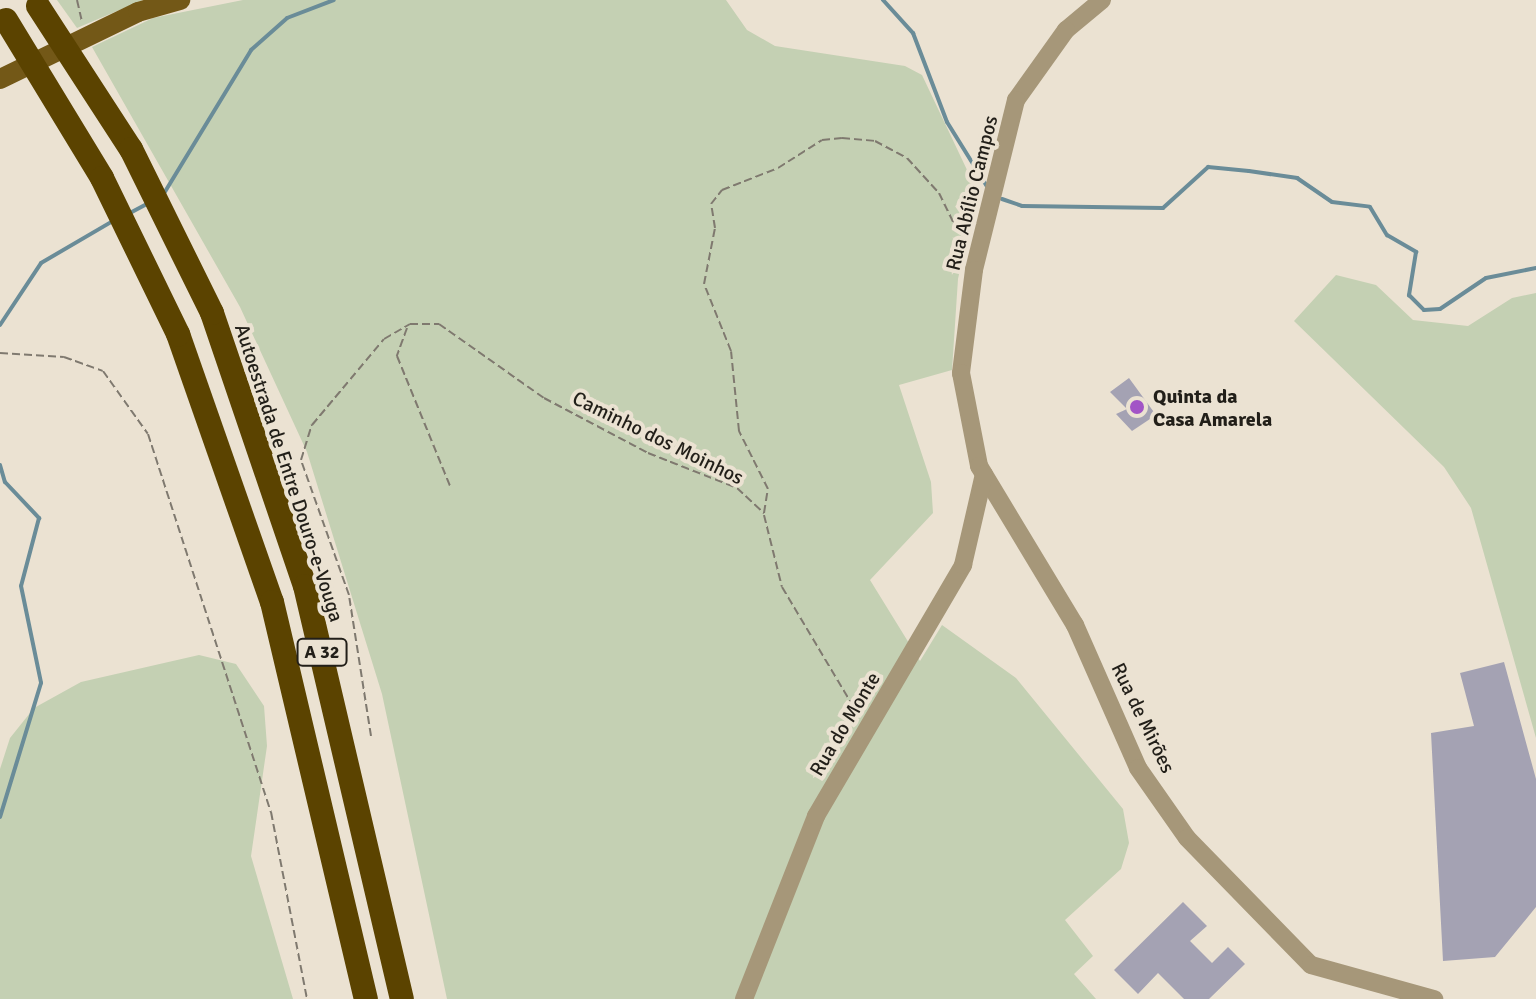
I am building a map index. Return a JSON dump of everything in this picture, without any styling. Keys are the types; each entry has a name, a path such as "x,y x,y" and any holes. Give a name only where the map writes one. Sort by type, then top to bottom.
{"highway":[{"name":"Autoestrada de Entre Douro-e-Vouga","path":"36,3 131,149 212,313 305,586 402,999"},
{"name":"A 32","path":"3,17 102,178 178,334 272,602 366,999"}],"main road":[{"path":"0,79 85,37 180,0"}],"street":[{"name":"Rua Abílio Campos","path":"984,474 964,417 961,373 982,243 1020,92 1066,30 1102,0"},
{"name":"Rua do Monte","path":"744,999 816,816 963,565 984,474"},
{"name":"Rua de Mirões","path":"984,474 1075,625 1138,768 1187,838 1311,965 1434,999"}],"path":[{"path":"77,0 85,37"},
{"name":"Caminho dos Moinhos","path":"764,513 768,489 739,431 731,351 704,284 715,228 711,204 722,190 778,168 822,140 875,141 907,158 939,193 953,222 974,230 982,243"},
{"path":"410,324 398,338 397,356 450,486"},
{"path":"371,736 349,595 301,460 312,425 336,395 384,339 410,324"},
{"name":"Caminho dos Moinhos","path":"410,324 439,324 544,398 648,453 737,488 764,513"},
{"path":"0,353 64,357 103,371 148,434 271,812 307,999"},
{"path":"764,513 782,587 868,728"}],"green space":[{"path":"57,0 143,0 77,28"},
{"path":"243,0 726,0 747,30 775,46 905,66 922,75 977,191 958,279 952,370 899,385 931,482 933,513 870,580 920,661 942,625 1016,678 1123,809 1129,843 1121,869 1065,920 1093,956 1074,974 1096,999 447,999 382,694 307,452 240,307 92,47 153,18"},
{"path":"1336,275 1376,285 1413,320 1468,326 1512,298 1536,293 1536,738 1471,508 1444,467 1294,321"},
{"path":"199,655 236,664 264,706 267,746 251,856 293,999 0,999 0,769 10,738 34,708 81,682"}],"building":[{"name":"Quinta da Casa Amarela","path":"1129,378 1156,415 1132,431 1116,414 1127,409 1110,392"},
{"path":"1504,662 1536,779 1536,907 1495,957 1443,961 1431,733 1474,726 1460,673"},
{"path":"1183,902 1207,926 1190,941 1212,963 1228,947 1245,964 1209,999 1184,999 1158,973 1138,994 1114,970"}],"waterway":[{"path":"163,195 251,50 287,18 334,0"},
{"path":"883,0 913,33 947,122 988,188"},
{"path":"1002,199 1022,206 1163,208 1208,167 1249,171 1297,178 1332,202 1370,207 1387,235 1416,252 1409,295 1424,310 1440,309 1486,278 1536,268"},
{"path":"128,214 149,203"},
{"path":"0,325 41,263 113,221"},
{"path":"0,465 5,482 39,518 21,586 41,683 0,817"}],"place":[{"name":"Quinta da Casa Amarela","path":"1137,407"}]}
